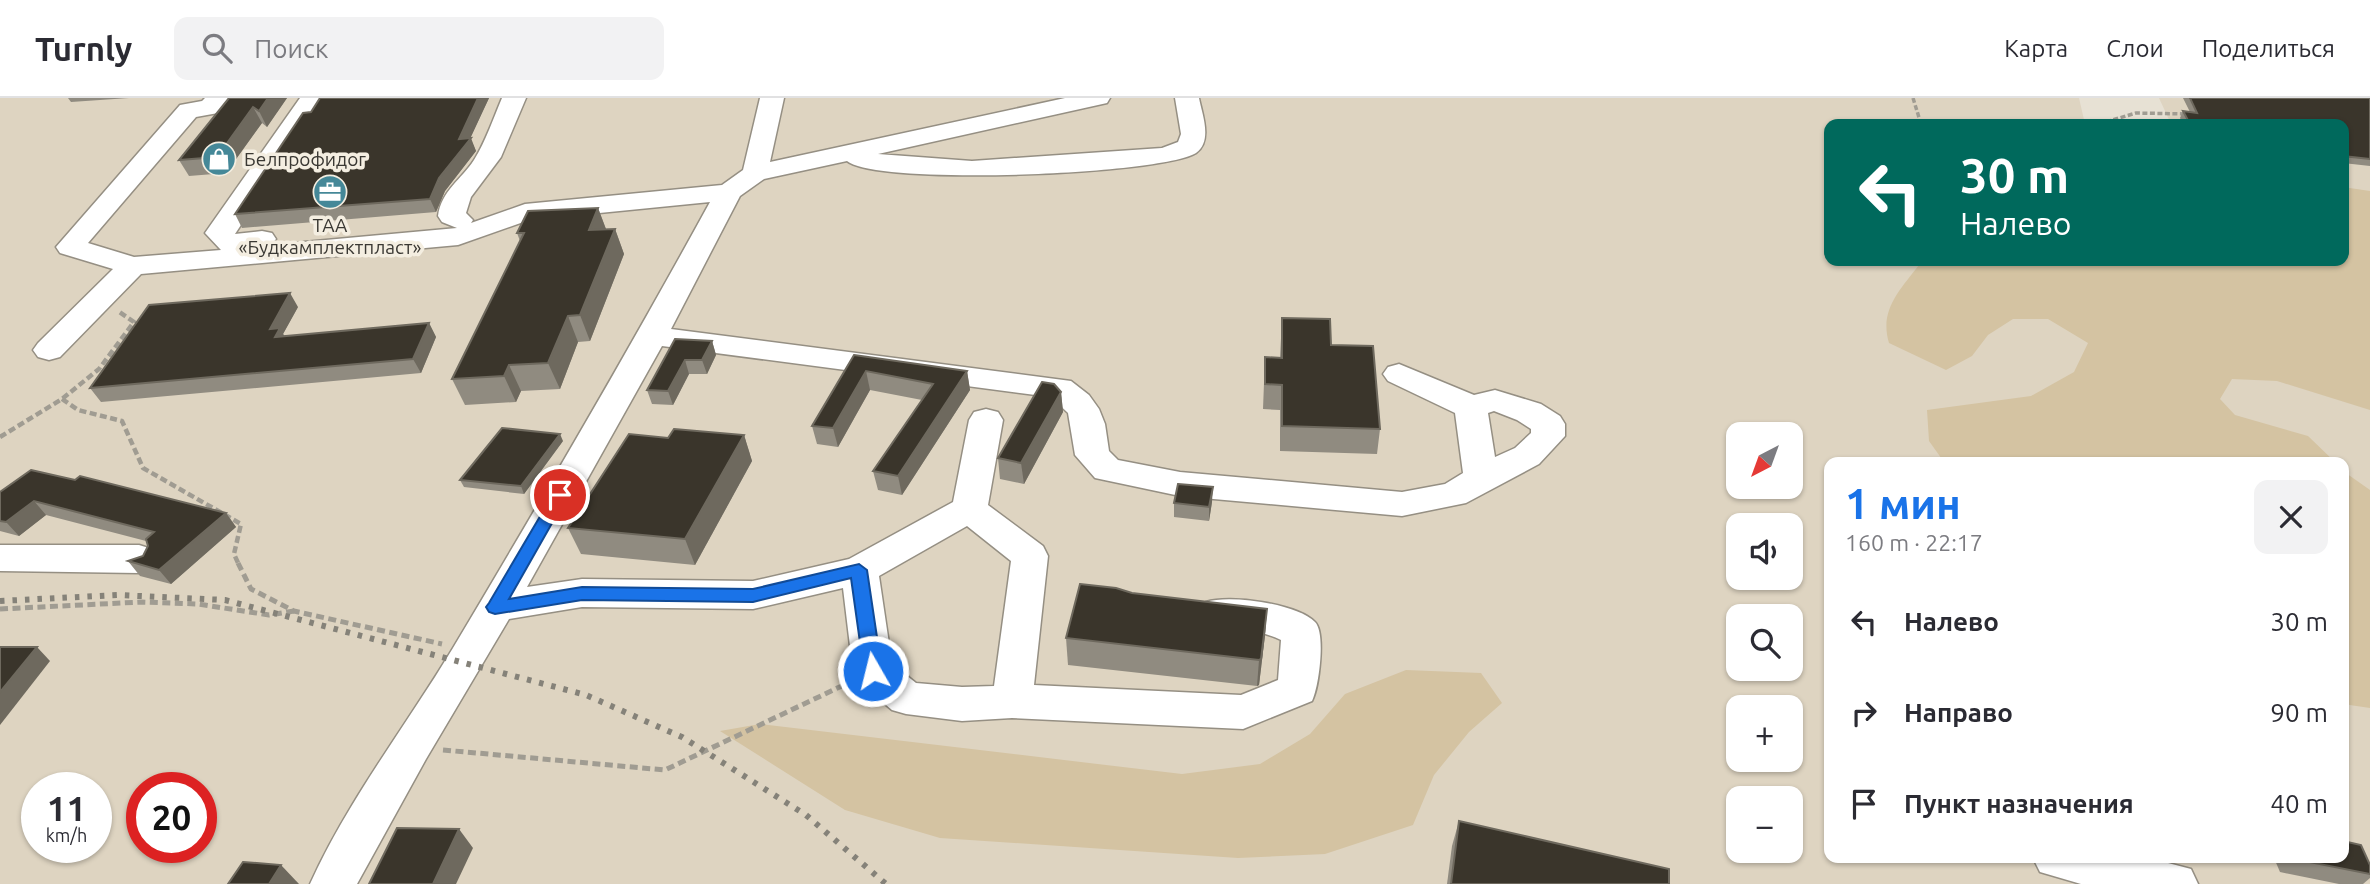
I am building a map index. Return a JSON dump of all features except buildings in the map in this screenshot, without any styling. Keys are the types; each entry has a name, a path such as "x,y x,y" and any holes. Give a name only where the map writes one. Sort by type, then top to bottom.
{"street":[{"path":"218,98 209,108 189,110 71,247 133,266 458,237 506,217 526,212 742,182 841,154 1098,98"},
{"path":"312,98 219,233 228,243 506,217"},
{"path":"459,220 452,216 452,208 472,176 483,167 514,98"},
{"path":"333,884 742,182 772,98"},
{"path":"841,154 891,165 981,169 1165,155 1188,147 1194,134 1187,98"},
{"path":"49,351 133,266"},
{"path":"652,337 735,345 1060,388 1081,402 1089,426 1092,455 1107,470 1180,484 1402,504 1454,494 1480,478 1527,456 1548,436 1548,424 1530,412 1495,400 1471,407 1399,374"},
{"path":"1471,407 1480,478"},
{"path":"970,509 986,420"},
{"path":"495,607 582,593 753,595 859,570 970,509"},
{"path":"970,509 1030,556 1012,701"},
{"path":"0,558 139,559"},
{"path":"859,570 873,671 906,698 962,704 1012,701 1243,712 1298,689 1301,632 1269,617 1187,608"},
{"path":"2079,863 2175,884"}],"path":[{"path":"1913,98 1919,119"},
{"path":"2115,119 2136,113 2198,115"},
{"path":"0,437 62,399 99,369 134,323 102,298"},
{"path":"62,399 78,410 122,421 143,468 241,524 234,554 251,589 294,611 470,650"},
{"path":"0,609 113,601 222,607 280,617 294,611"},
{"path":"411,747 666,770 873,671"}],"shaded area":[{"path":"0,98 2079,98 2084,119 1824,119 1824,266 2349,266 2349,119 2169,119 2159,98 2370,99 2370,884 0,884"},
{"path":"2349,188 2370,191 2370,410 2277,381 2232,379 2220,399 2235,415 2308,436 2330,457 1940,457 1929,441 1927,410 2031,396 2074,372 2088,343 2048,319 2013,319 1988,335 1972,356 1946,370 1889,343 1889,310 1918,266 2349,266"},
{"path":"2349,475 2370,490 2370,708 2349,705"},
{"path":"1406,670 1481,673 1502,703 1469,732 1434,775 1413,825 1325,854 1238,858 940,838 845,810 720,731 760,724 1182,774 1260,764 1310,734 1345,694"}],"railway":[{"path":"0,601 118,595 225,600 586,695 682,737 806,815 886,884"}],"place":[{"name":"Белпрофидог","path":"219,159"},
{"name":"ТАА «Будкамплектпласт»","path":"330,192"}],"route":[{"path":"560,495 495,607 582,593 753,595 823,581 859,570 873,671"}]}
